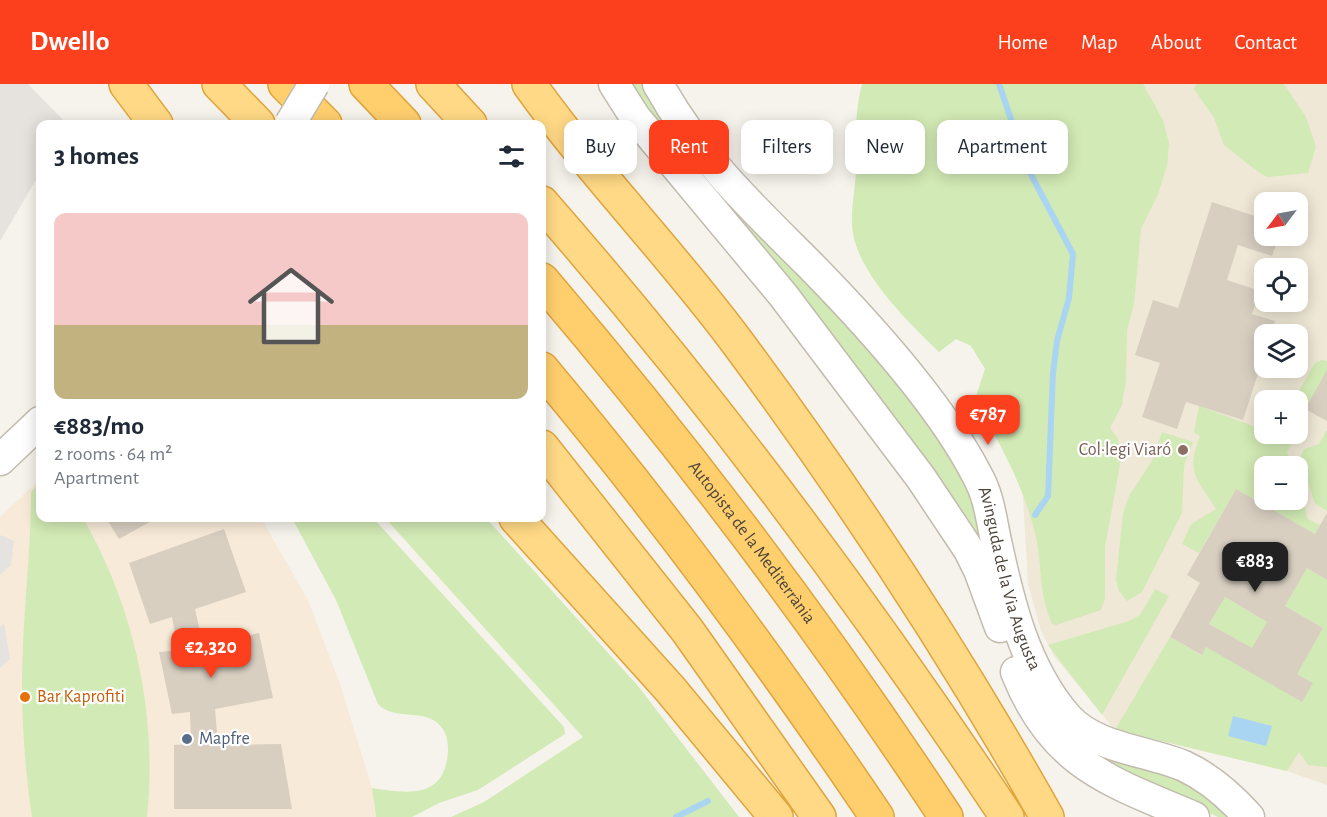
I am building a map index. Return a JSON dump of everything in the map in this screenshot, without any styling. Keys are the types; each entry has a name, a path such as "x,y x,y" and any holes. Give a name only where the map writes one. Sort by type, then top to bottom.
{"highway":[{"path":"126,84 153,120"},
{"path":"219,84 254,120"},
{"path":"285,84 321,120"},
{"path":"366,84 400,120"},
{"path":"433,84 466,120"},
{"path":"529,84 555,121 690,281 785,410 936,628 1047,817"},
{"path":"546,208 657,338 783,499 898,658 1007,817"},
{"name":"Autopista de la Mediterrània","path":"546,285 644,401 708,483 885,724 946,817"},
{"path":"546,374 742,626 795,697 877,817"},
{"path":"546,452 687,630 819,817"},
{"path":"520,522 662,680 776,817"}],"street":[{"path":"292,120 314,84"},
{"name":"Avinguda de la Via Augusta","path":"614,84 635,117 783,295 956,528 979,570 1016,674 1042,724 1073,755 1106,779 1141,797 1194,817"},
{"name":"Avinguda de la Via Augusta","path":"658,84 669,104 718,171 873,334 957,441 985,491 1012,606 1037,674 1049,695 1081,729 1099,738 1182,766 1201,775 1221,789 1249,817"},
{"path":"0,460 36,426"}],"shaded area":[{"path":"0,84 28,84 63,120 36,120 36,180 0,241"},
{"name":"Col·legi Viaró","path":"1077,84 1327,84 1327,785 1287,771 1115,730 1054,656 1041,631 1028,584 1023,498 1075,349"},
{"path":"36,483 36,522 263,522 308,600 340,684 372,788 376,817 0,817 0,517"},
{"path":"0,535 14,541 11,565 0,575"},
{"path":"4,623 10,659 0,668 0,627"}],"green space":[{"path":"629,84 647,84 677,120 653,120"},
{"path":"862,84 1143,84 1163,120 1169,143 1167,166 1158,194 1141,229 1134,304 1127,330 1126,380 1122,405 1110,428 1117,437 1122,453 1105,547 1105,598 1101,610 1056,625 1052,624 1044,599 1037,541 1029,512 1009,462 975,399 985,369 971,346 956,339 939,352 885,295 862,260 855,243 852,226 856,174 925,174 925,120 857,120"},
{"path":"1196,84 1284,84 1306,117 1316,147 1308,173 1267,177 1224,145 1214,118 1194,89"},
{"path":"693,174 723,174 835,306 962,466 995,579"},
{"path":"1322,360 1327,361 1327,373 1308,404 1308,390 1299,390 1315,363"},
{"path":"1199,406 1254,426 1254,444 1291,444 1287,452 1288,456 1254,456 1254,499 1236,489 1199,553 1182,544 1191,524 1216,509 1195,475 1194,459 1200,436 1194,432"},
{"path":"1327,431 1327,511 1315,504 1308,483 1308,456 1301,456 1304,449 1319,444"},
{"path":"1162,432 1193,442 1184,466 1182,513 1142,592 1127,601 1119,591 1116,580 1123,513 1129,496 1152,461"},
{"path":"36,487 36,522 85,522 116,588 129,625 145,701 150,778 147,817 32,817 23,732 22,690 31,492"},
{"path":"1273,510 1305,510 1308,519 1320,525 1315,534"},
{"path":"294,522 377,522 564,727 565,734 478,790 439,803 412,817 376,817 372,788 406,792 435,784 442,776 446,764 447,739 438,723 430,718 394,713 378,704 336,600"},
{"path":"389,522 490,522 638,686 739,817 451,817 484,802 583,737"},
{"path":"1307,568 1327,580 1327,767 1308,765 1299,752 1287,771 1115,730 1170,637 1201,655 1206,647 1312,683 1209,624 1215,614 1206,586 1267,622 1264,629 1308,654 1323,628 1285,606"},
{"path":"1155,589 1169,596 1102,715 1048,645 1129,621 1140,615"},
{"path":"1093,747 1185,778 1235,817 1218,817 1086,753"}],"water":[{"path":"1233,716 1272,726 1266,746 1228,736"}],"building":[{"path":"1212,202 1254,216 1254,246 1276,246 1272,256 1238,245 1227,280 1254,289 1252,314 1275,321 1274,324 1254,324 1254,378 1257,378 1243,420 1186,402 1177,429 1142,417 1160,363 1135,355 1153,300 1178,308"},
{"path":"1327,370 1327,421 1308,411 1308,404"},
{"path":"1236,489 1254,499 1254,510 1273,510 1315,534 1327,513 1327,580 1307,568 1285,606 1323,628 1297,674 1313,683 1302,702 1206,647 1202,655 1170,637 1200,583 1187,575","holes":["1225,597 1267,622 1252,648 1209,624"]},
{"path":"108,522 150,522 119,539"},
{"path":"224,529 246,592 195,609 203,645 259,633 273,698 215,709 218,745 281,744 292,809 174,809 174,745 191,744 190,712 172,714 159,652 178,650 172,617 150,624 129,563"}],"waterway":[{"path":"999,84 1028,169 1073,254 1069,298 1057,341 1053,373 1048,496 1035,515"},
{"path":"676,817 708,801"}],"place":[{"name":"Col·legi Viaró","path":"1183,450"},
{"name":"Bar Kaprofiti","path":"25,697"},
{"name":"Mapfre","path":"187,739"}]}
